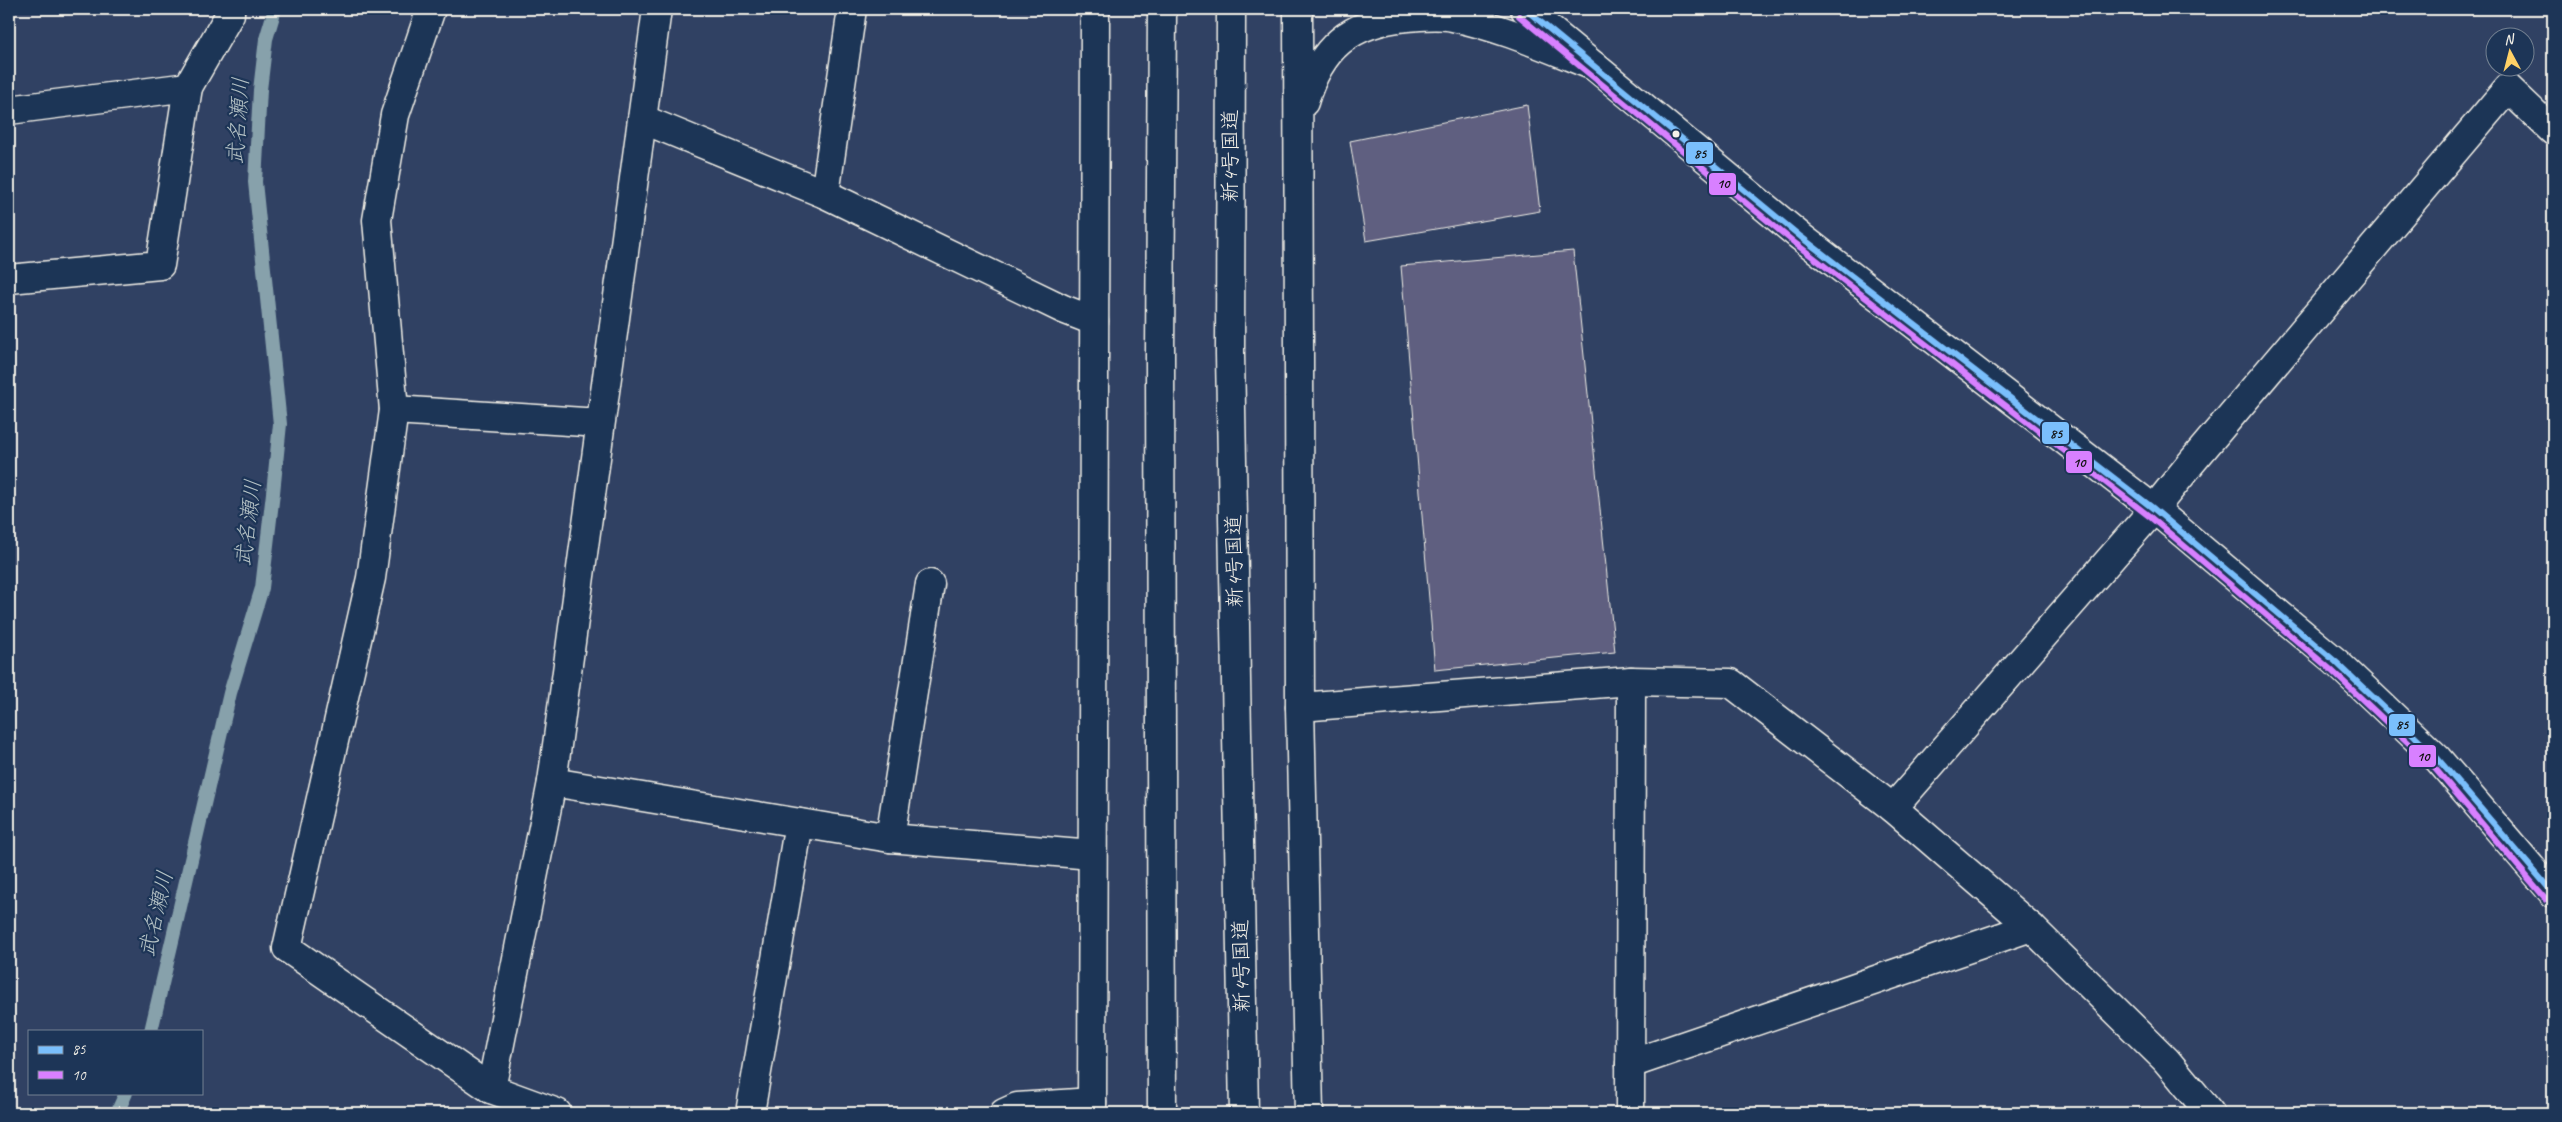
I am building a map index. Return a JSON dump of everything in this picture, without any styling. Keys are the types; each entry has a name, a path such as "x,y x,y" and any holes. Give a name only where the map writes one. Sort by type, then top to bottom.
{"main road":[{"path":"9,279 160,265 188,87 230,14 230,9"},
{"path":"431,9 395,115 377,220 394,410 371,578 287,948 491,1089 558,1113"},
{"path":"491,1089 552,782 657,9"},
{"path":"824,194 852,9"},
{"path":"1004,1113 1017,1107 1092,1108 1095,9"},
{"path":"1162,9 1160,357 1162,1113"},
{"name":"新4号国道","path":"1231,9 1230,354 1244,1113"},
{"path":"1298,9 1300,707 1309,1113"},
{"path":"1525,9 1801,237 2154,509 2336,662 2438,759 2553,892"},
{"path":"1299,119 1311,78 1329,50 1356,29 1388,19 1452,17 1517,36 1594,66"},
{"path":"9,110 188,87"},
{"path":"1893,808 2154,509 2197,455 2508,88 2553,131"},
{"path":"642,119 824,194 1063,309 1094,321"},
{"path":"394,410 600,423"},
{"path":"890,838 930,584"},
{"path":"1300,707 1631,681 1731,683 1893,808 2032,927 2166,1060 2210,1113"},
{"path":"1630,1113 1631,681"},
{"path":"552,782 890,838 1092,855"},
{"path":"750,1113 799,824"},
{"path":"1630,1064 2032,927"}],"building":[{"path":"1527,105 1540,211 1366,241 1350,141"},
{"path":"1573,251 1615,652 1435,670 1401,266"}],"waterway":[{"name":"武名瀬川","path":"151,1030 230,693 262,588 280,424 255,182 260,90 266,39 275,9"},
{"name":"武名瀬川","path":"117,1113 126,1094"}],"transit line":[{"name":"85","path":"1525,9 1801,237 2154,509 2336,662 2438,759 2553,893"},
{"name":"10","path":"1519,16 1796,244 2149,516 2330,669 2432,765 2546,899"}]}
